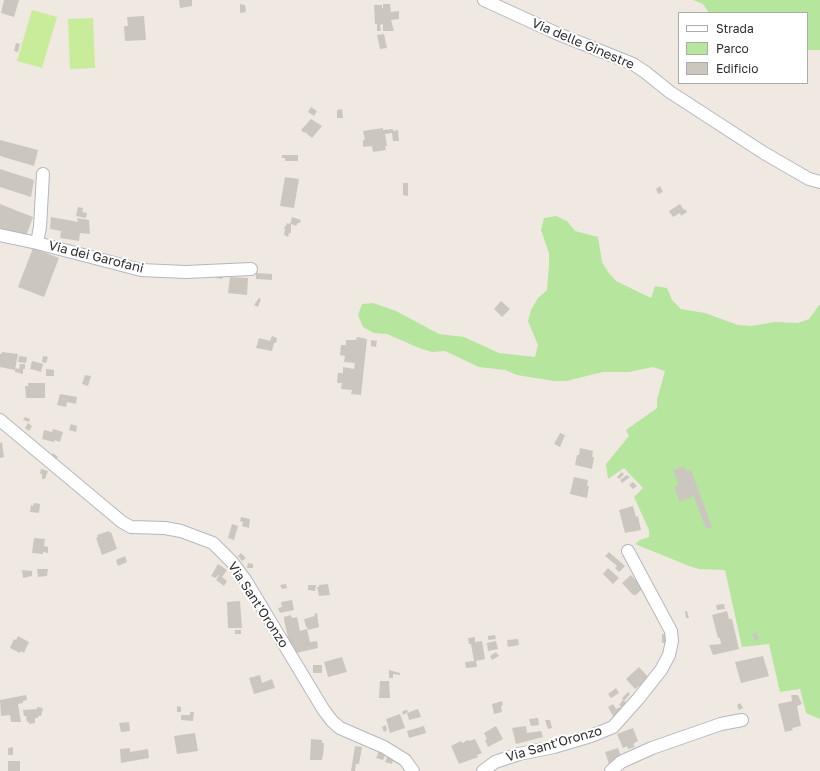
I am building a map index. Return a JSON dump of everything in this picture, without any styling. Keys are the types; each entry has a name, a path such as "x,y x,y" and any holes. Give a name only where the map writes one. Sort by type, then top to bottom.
{"street":[{"name":"Via delle Ginestre","path":"484,0 556,33 632,64 645,72 670,92 764,153 809,180 820,182"},
{"name":"Via dei Garofani","path":"37,243 40,227 43,174"},
{"name":"Via dei Garofani","path":"0,235 141,270 186,272 251,269"},
{"name":"Via Sant'Oronzo","path":"0,420 122,522 131,527 165,528 181,531 212,544 232,562 246,581 323,709 332,721 340,728 384,747 405,760 413,771"},
{"name":"Via Sant'Oronzo","path":"483,771 495,762 519,754 554,747 591,736 613,726 638,700 661,670 669,655 672,631 628,551"},
{"path":"611,771 622,762 652,748 721,724 742,720"}],"green space":[{"path":"693,0 820,0 820,50 808,50 808,12 708,12 703,4"},
{"path":"32,10 57,17 42,68 17,61"},
{"path":"93,18 95,68 70,69 68,19"},
{"path":"556,216 567,221 575,231 598,237 602,262 616,281 651,298 655,286 667,288 672,300 681,309 705,313 738,325 751,326 775,322 798,323 809,319 820,304 820,719 806,713 800,689 780,692 769,644 742,647 725,570 699,569 635,544 640,540 649,537 649,530 634,497 643,488 624,468 608,479 606,464 629,436 626,430 657,408 657,400 665,371 653,367 629,372 603,372 566,381 554,381 517,375 505,370 479,367 445,351 432,352 387,334 374,333 363,327 358,315 362,304 373,303 396,311 439,334 464,337 499,353 535,357 538,345 528,321 531,310 538,298 547,290 549,265 549,253 541,230 544,218"}],"building":[{"path":"4,0 19,0 14,17 1,13"},
{"path":"179,0 192,0 192,6 180,8"},
{"path":"240,4 245,5 246,12 240,13"},
{"path":"383,4 390,4 391,12 399,11 399,19 391,20 394,31 383,31 383,24 380,25 381,31 377,31 374,5 382,5 383,8"},
{"path":"144,16 146,40 125,41 124,26 128,26 127,17"},
{"path":"384,34 387,48 380,49 377,35"},
{"path":"16,43 20,44 18,52 14,51"},
{"path":"311,107 317,111 314,116 308,112"},
{"path":"342,109 343,118 337,118 337,110"},
{"path":"311,119 322,126 312,138 301,130"},
{"path":"383,128 383,130 398,130 399,141 393,141 392,133 385,134 387,146 385,146 386,150 373,152 372,146 363,147 363,140 365,140 363,131"},
{"path":"0,140 38,150 34,166 0,156"},
{"path":"282,155 298,155 298,161 285,161 285,158 282,158"},
{"path":"0,169 34,180 31,197 0,187"},
{"path":"285,177 299,179 294,208 280,206"},
{"path":"403,183 408,183 408,196 403,195"},
{"path":"660,186 663,192 658,194 656,189"},
{"path":"0,204 33,217 26,236 19,233 18,236 0,229"},
{"path":"680,204 687,212 681,216 680,213 673,217 669,211"},
{"path":"78,207 83,208 82,212 87,213 86,218 76,216"},
{"path":"51,217 78,222 77,218 89,220 90,234 80,233 79,241 60,238 61,231 50,229"},
{"path":"292,217 301,220 296,226 291,224 291,233 289,233 288,237 284,235 284,228 287,223 290,224"},
{"path":"33,248 59,258 44,297 18,287"},
{"path":"256,273 272,274 272,280 256,279"},
{"path":"216,276 223,277 222,279 216,278"},
{"path":"230,277 248,278 247,295 228,293"},
{"path":"259,298 261,299 258,307 254,305"},
{"path":"501,301 510,309 502,317 494,309"},
{"path":"272,336 277,338 272,351 256,348 259,338 270,341"},
{"path":"357,337 367,339 361,395 351,394 352,390 341,389 342,383 337,383 338,373 343,373 343,367 354,369 355,363 344,362 345,356 340,355 341,345 346,345 346,340 356,340"},
{"path":"371,340 377,341 376,347 371,346"},
{"path":"2,352 18,354 15,370 0,367 0,354"},
{"path":"19,356 27,357 26,363 18,362"},
{"path":"43,356 48,357 46,363 42,362"},
{"path":"32,361 43,364 41,372 30,369"},
{"path":"20,364 25,364 23,374 15,372 15,368 19,369"},
{"path":"46,369 54,370 54,376 46,376"},
{"path":"85,375 91,376 88,386 82,384"},
{"path":"28,383 45,383 45,398 26,398 25,386 28,386"},
{"path":"60,394 77,397 76,404 67,402 66,407 57,405"},
{"path":"25,417 30,419 29,422 23,420"},
{"path":"28,423 32,426 29,431 25,428"},
{"path":"71,424 77,426 76,432 69,430"},
{"path":"53,429 63,432 60,442 42,439 44,430 52,432"},
{"path":"560,433 565,435 560,447 554,444"},
{"path":"2,442 4,457 0,458 0,443"},
{"path":"580,448 593,451 592,457 594,457 592,469 575,465"},
{"path":"53,453 58,457 56,459 51,456"},
{"path":"684,466 686,471 691,470 712,527 706,529 694,496 680,502 674,487 679,485 673,470"},
{"path":"41,469 48,471 45,479 42,479 42,474 40,474"},
{"path":"622,472 624,474 619,479 617,477"},
{"path":"627,475 630,477 622,483 620,480"},
{"path":"574,477 588,480 587,486 589,486 587,498 570,494"},
{"path":"633,482 637,486 633,489 629,485"},
{"path":"34,503 40,504 39,513 30,512 31,505 33,506"},
{"path":"633,506 636,517 638,516 641,530 625,533 619,510"},
{"path":"241,517 250,519 249,528 242,526 243,522 240,521"},
{"path":"232,524 238,526 234,540 228,538"},
{"path":"109,531 109,533 111,532 117,549 102,555 96,538 98,537 97,535"},
{"path":"34,538 45,539 44,546 48,547 48,553 32,553"},
{"path":"609,552 625,566 619,572 615,568 617,566 605,556"},
{"path":"241,553 246,558 242,561 238,556"},
{"path":"125,556 127,562 118,566 116,560"},
{"path":"248,563 253,564 253,568 247,568"},
{"path":"218,564 227,570 222,577 227,581 224,586 216,580 219,575 216,578 211,576"},
{"path":"608,568 619,578 613,584 603,574"},
{"path":"37,569 48,569 47,576 38,577"},
{"path":"22,570 32,571 32,576 23,578"},
{"path":"631,575 643,588 635,596 622,583"},
{"path":"286,584 287,588 282,589 280,585"},
{"path":"328,584 330,595 319,596 317,587 319,587 319,585"},
{"path":"308,585 316,585 315,591 308,590"},
{"path":"292,600 294,610 280,613 278,608 282,607 281,602"},
{"path":"240,601 242,628 228,628 227,602"},
{"path":"724,604 725,609 717,610 716,605"},
{"path":"685,611 687,611 689,618 686,618"},
{"path":"727,611 729,619 732,619 739,649 713,655 709,645 721,644 712,615"},
{"path":"317,613 319,627 308,630 304,619 315,616 314,614"},
{"path":"291,615 292,618 297,617 300,631 307,629 310,642 317,641 318,648 296,653 289,642 284,620 284,617"},
{"path":"235,630 241,630 241,634 235,634"},
{"path":"756,632 759,639 755,641 752,634"},
{"path":"662,634 668,634 668,643 662,643"},
{"path":"495,635 496,639 488,640 488,636"},
{"path":"18,636 29,642 24,653 21,651 20,653 10,648 14,639 16,640"},
{"path":"475,637 475,642 482,641 485,659 476,661 477,667 466,668 465,662 474,661 471,644 469,644 468,638"},
{"path":"518,639 519,645 508,647 507,640"},
{"path":"496,641 498,649 488,651 487,643"},
{"path":"496,652 499,656 492,660 490,656"},
{"path":"763,656 769,676 741,683 735,662"},
{"path":"342,657 347,672 328,677 324,662"},
{"path":"313,665 322,665 322,673 313,673"},
{"path":"639,667 650,679 635,689 626,679"},
{"path":"389,670 400,673 400,675 393,674 393,678 389,678"},
{"path":"260,675 262,683 272,679 275,688 254,694 249,678"},
{"path":"380,681 389,681 390,698 379,698"},
{"path":"616,688 619,693 611,698 608,694"},
{"path":"628,692 630,694 624,701 622,698"},
{"path":"26,695 27,700 18,704 21,722 11,722 10,715 1,716 0,700"},
{"path":"791,695 798,695 802,704 797,706 801,726 792,728 793,730 785,732 778,704 792,701"},
{"path":"623,700 630,706 626,710 619,705"},
{"path":"502,701 502,712 494,714 492,704"},
{"path":"740,703 743,708 739,710 737,705"},
{"path":"613,704 616,709 620,707 625,711 616,721 608,707"},
{"path":"177,706 181,707 181,712 177,712"},
{"path":"37,707 43,708 41,716 35,718 35,723 29,724 26,716 24,716 23,710 37,709"},
{"path":"418,709 421,717 409,720 407,713"},
{"path":"405,710 408,712 403,715 402,712"},
{"path":"190,712 194,712 193,721 181,720 181,715 190,715"},
{"path":"400,714 405,728 390,733 386,719"},
{"path":"538,718 539,725 531,726 529,719"},
{"path":"545,720 550,720 552,728 548,729"},
{"path":"129,722 130,731 121,732 119,723"},
{"path":"386,725 387,730 384,732 382,727"},
{"path":"424,726 426,733 409,738 407,731"},
{"path":"496,726 503,739 488,747 485,740 487,739 484,733"},
{"path":"526,726 527,733 541,731 543,737 516,744 512,728"},
{"path":"633,728 638,741 633,744 635,747 628,749 627,746 623,748 617,734"},
{"path":"195,733 198,751 177,754 174,736"},
{"path":"311,739 322,740 322,743 324,743 322,760 310,760"},
{"path":"475,739 482,753 477,755 478,757 459,764 451,746 461,741 462,743"},
{"path":"355,746 362,747 359,764 356,764 355,771 351,771"},
{"path":"13,747 13,755 8,755 8,748"},
{"path":"130,748 130,752 148,749 149,758 121,763 120,749"},
{"path":"618,748 622,759 609,764 605,752"},
{"path":"379,751 386,753 383,760 376,758"},
{"path":"388,755 394,757 392,764 385,762"},
{"path":"8,761 20,761 20,771 8,771"}]}
